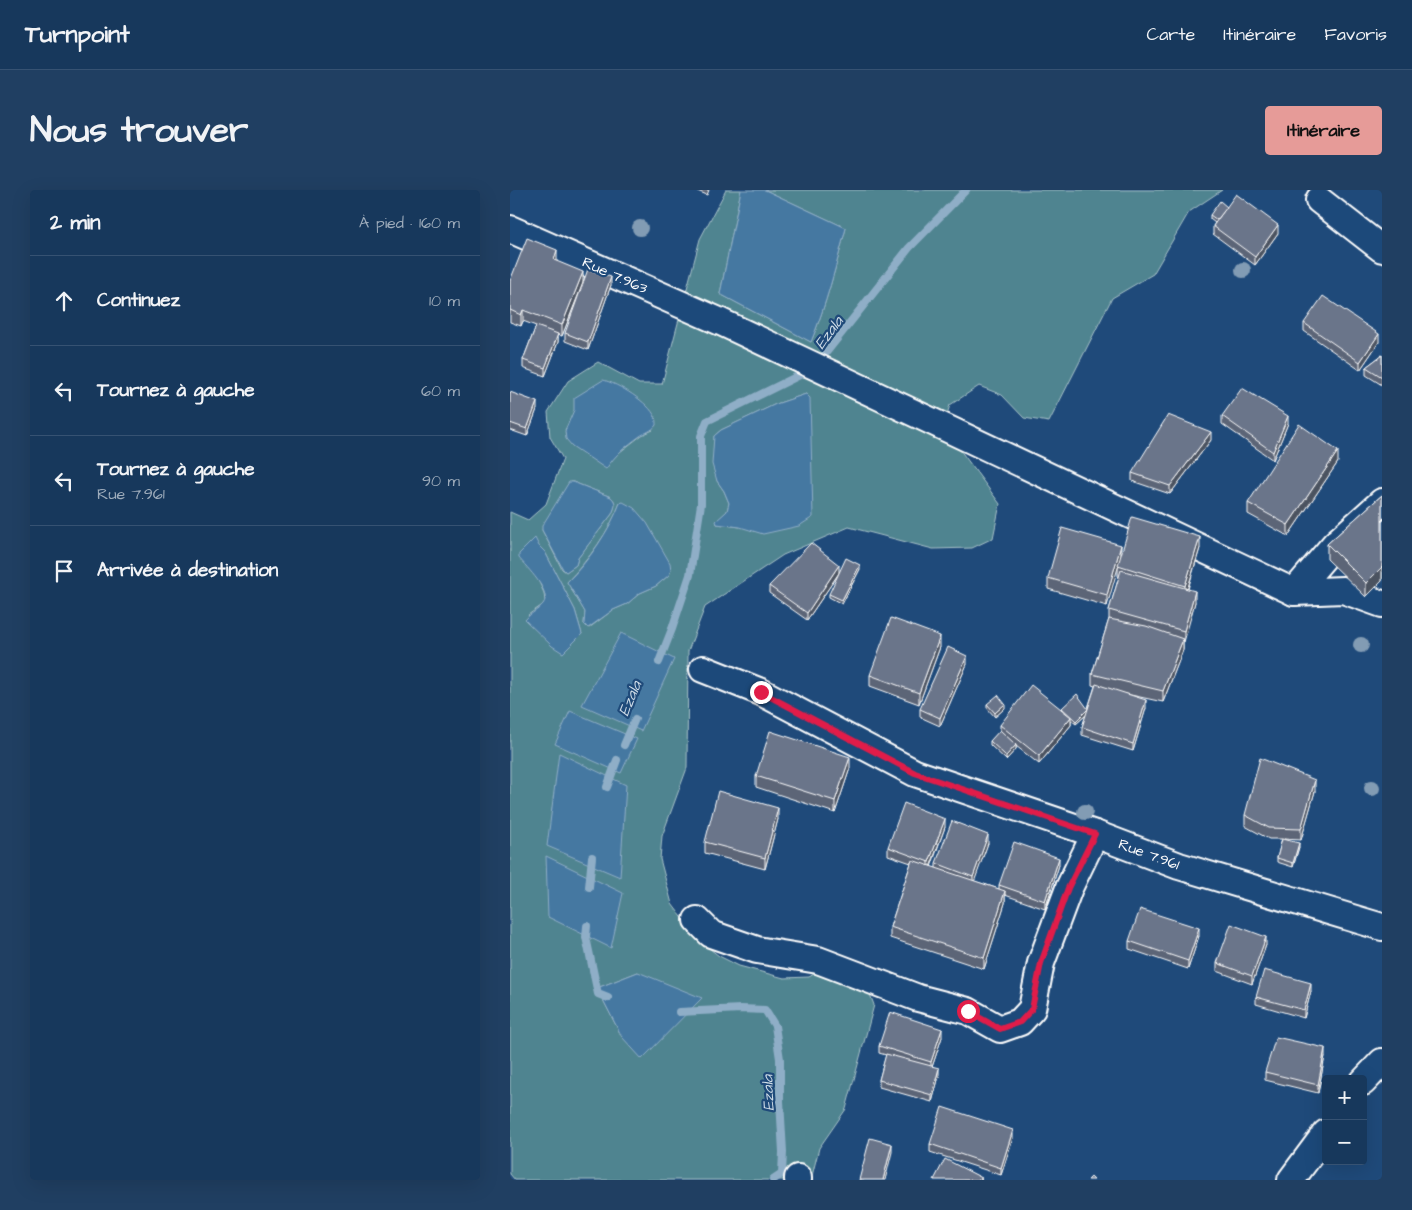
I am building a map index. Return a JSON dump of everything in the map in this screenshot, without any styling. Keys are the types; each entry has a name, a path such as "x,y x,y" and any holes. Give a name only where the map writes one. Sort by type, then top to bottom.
{"street":[{"path":"1319,200 1382,249"},
{"name":"Rue 7.963","path":"510,228 720,322 1294,592"},
{"path":"1294,592 1335,544 1382,502"},
{"path":"1294,592 1343,590 1382,604"},
{"name":"Rue 7.961","path":"703,669 761,692 915,773 1095,834 1180,866 1382,927"},
{"path":"697,920 711,934 757,950 818,960 918,998 968,1011 1000,1029 1020,1022 1032,1009 1041,963 1068,888 1095,834"},
{"path":"1367,1078 1382,1062"},
{"path":"1292,1180 1322,1139"}],"green space":[{"path":"726,190 741,190 720,294 811,342 826,300 846,228 765,190 1222,190 1189,212 1153,274 1112,298 1049,422 1024,418 1002,395 979,386 950,405 943,427 1000,504 993,538 972,548 933,549 849,527 783,555 705,607 688,651 687,768 662,836 660,859 672,904 701,942 719,956 739,966 784,978 809,977 844,956 861,971 874,1005 846,1109 819,1148 811,1180 515,1180 510,1174 510,512 528,520 546,504 563,459 550,437 548,412 568,381 598,362 639,384 662,384 700,239","holes":["806,394 740,527 717,524 717,521 727,511 729,503 717,481 714,436 721,430 776,404","575,410 653,430 642,435 616,455 606,468 565,430","570,482 573,482 611,497 615,505 612,514 578,558 576,565 566,572 562,569 542,530","620,503 671,570 669,575 656,586 640,593 627,604 613,610 589,628 584,624 585,612 567,582 598,545 616,514","539,546 545,552 575,610 582,634 563,653 528,615 545,602 544,593 539,582","638,972 622,1037 597,988"]}],"water":[{"path":"741,190 765,190 846,228 826,300 811,342 720,294"},
{"path":"603,380 624,389 640,400 652,412 656,423 653,429 640,436 621,451 606,469 572,446 566,439 565,431 574,410 574,398"},
{"path":"806,394 810,398 813,517 799,526 763,534 740,527 717,524 716,521 727,511 729,503 717,481 712,464 714,436 721,430 776,404"},
{"path":"569,482 611,497 615,505 612,514 578,558 576,565 566,572 542,530 542,526"},
{"path":"623,502 634,508 647,523 670,563 671,570 669,575 656,586 640,593 627,604 613,610 588,628 584,624 585,612 567,582 598,545 620,503"},
{"path":"535,538 545,552 575,610 582,634 563,653 552,646 525,620 543,604 545,599 542,587 519,558 519,554"},
{"path":"621,633 674,659 641,731 582,705"},
{"path":"570,711 637,739 621,773 555,744"},
{"path":"559,753 626,785 620,877 547,846"},
{"path":"546,856 623,893 611,948 548,917"},
{"path":"638,972 702,998 642,1059 622,1037 597,988"}],"building":[{"path":"1236,194 1278,225 1255,257 1213,226"},
{"path":"1220,201 1227,207 1217,220 1210,215"},
{"path":"527,238 557,250 554,260 583,272 562,325 523,310 521,315 510,310 510,281"},
{"path":"588,269 611,277 588,342 565,333"},
{"path":"1323,296 1379,334 1360,362 1304,323"},
{"path":"536,326 558,334 545,368 523,360"},
{"path":"1382,355 1382,377 1366,367"},
{"path":"1242,388 1288,416 1273,452 1222,416"},
{"path":"510,392 537,402 527,429 510,423"},
{"path":"1168,415 1211,432 1170,486 1132,473"},
{"path":"1299,424 1338,451 1288,525 1248,503"},
{"path":"1382,495 1382,567 1366,583 1327,544"},
{"path":"1132,517 1200,537 1185,586 1118,565"},
{"path":"1062,528 1121,545 1107,595 1048,578"},
{"path":"811,543 839,565 807,613 769,586"},
{"path":"846,558 860,565 842,600 829,594"},
{"path":"1121,570 1195,591 1184,631 1109,610"},
{"path":"891,618 940,636 919,693 870,675"},
{"path":"1109,619 1146,626 1183,639 1163,691 1092,674"},
{"path":"948,647 967,656 940,718 920,709"},
{"path":"1096,684 1146,700 1133,744 1082,727"},
{"path":"1031,685 1071,717 1039,756 1000,725"},
{"path":"1077,694 1088,709 1076,721 1062,708"},
{"path":"998,695 1005,704 995,713 987,704"},
{"path":"1000,730 1016,745 1006,756 990,741"},
{"path":"770,731 850,757 835,801 756,776"},
{"path":"1260,758 1315,780 1301,829 1269,828 1245,815"},
{"path":"718,791 778,808 765,858 705,842"},
{"path":"904,803 945,819 929,862 888,847"},
{"path":"952,821 988,835 973,877 936,863"},
{"path":"1282,839 1299,843 1293,863 1277,858"},
{"path":"1014,842 1059,858 1045,901 999,885"},
{"path":"912,860 1005,891 984,958 890,927"},
{"path":"1140,909 1199,928 1188,961 1129,941"},
{"path":"1231,924 1266,937 1252,976 1217,963"},
{"path":"1264,970 1311,983 1304,1010 1256,997"},
{"path":"890,1012 942,1029 931,1062 879,1046"},
{"path":"1276,1037 1325,1048 1318,1085 1265,1072"},
{"path":"886,1054 939,1068 932,1095 879,1080"},
{"path":"942,1107 1013,1130 1001,1168 930,1144"},
{"path":"870,1138 892,1144 883,1180 859,1180"},
{"path":"945,1159 982,1178 981,1180 934,1180"}],"waterway":[{"name":"Ezala","path":"820,365 825,354 909,248 966,190"},
{"name":"Ezala","path":"659,662 690,575 701,504 701,436 707,421 810,370"},
{"name":"Ezala","path":"624,745 635,719"},
{"name":"Ezala","path":"607,787 617,760"},
{"name":"Ezala","path":"589,887 592,857"},
{"name":"Ezala","path":"587,926 586,937 598,994 608,998"},
{"name":"Ezala","path":"679,1012 741,1009 765,1010 775,1026 780,1059 783,1152 782,1174 773,1180"}],"route":[{"path":"761,692 915,773 1095,834 1068,888 1041,963 1032,1009 1020,1022 1000,1029 968,1011"}]}
